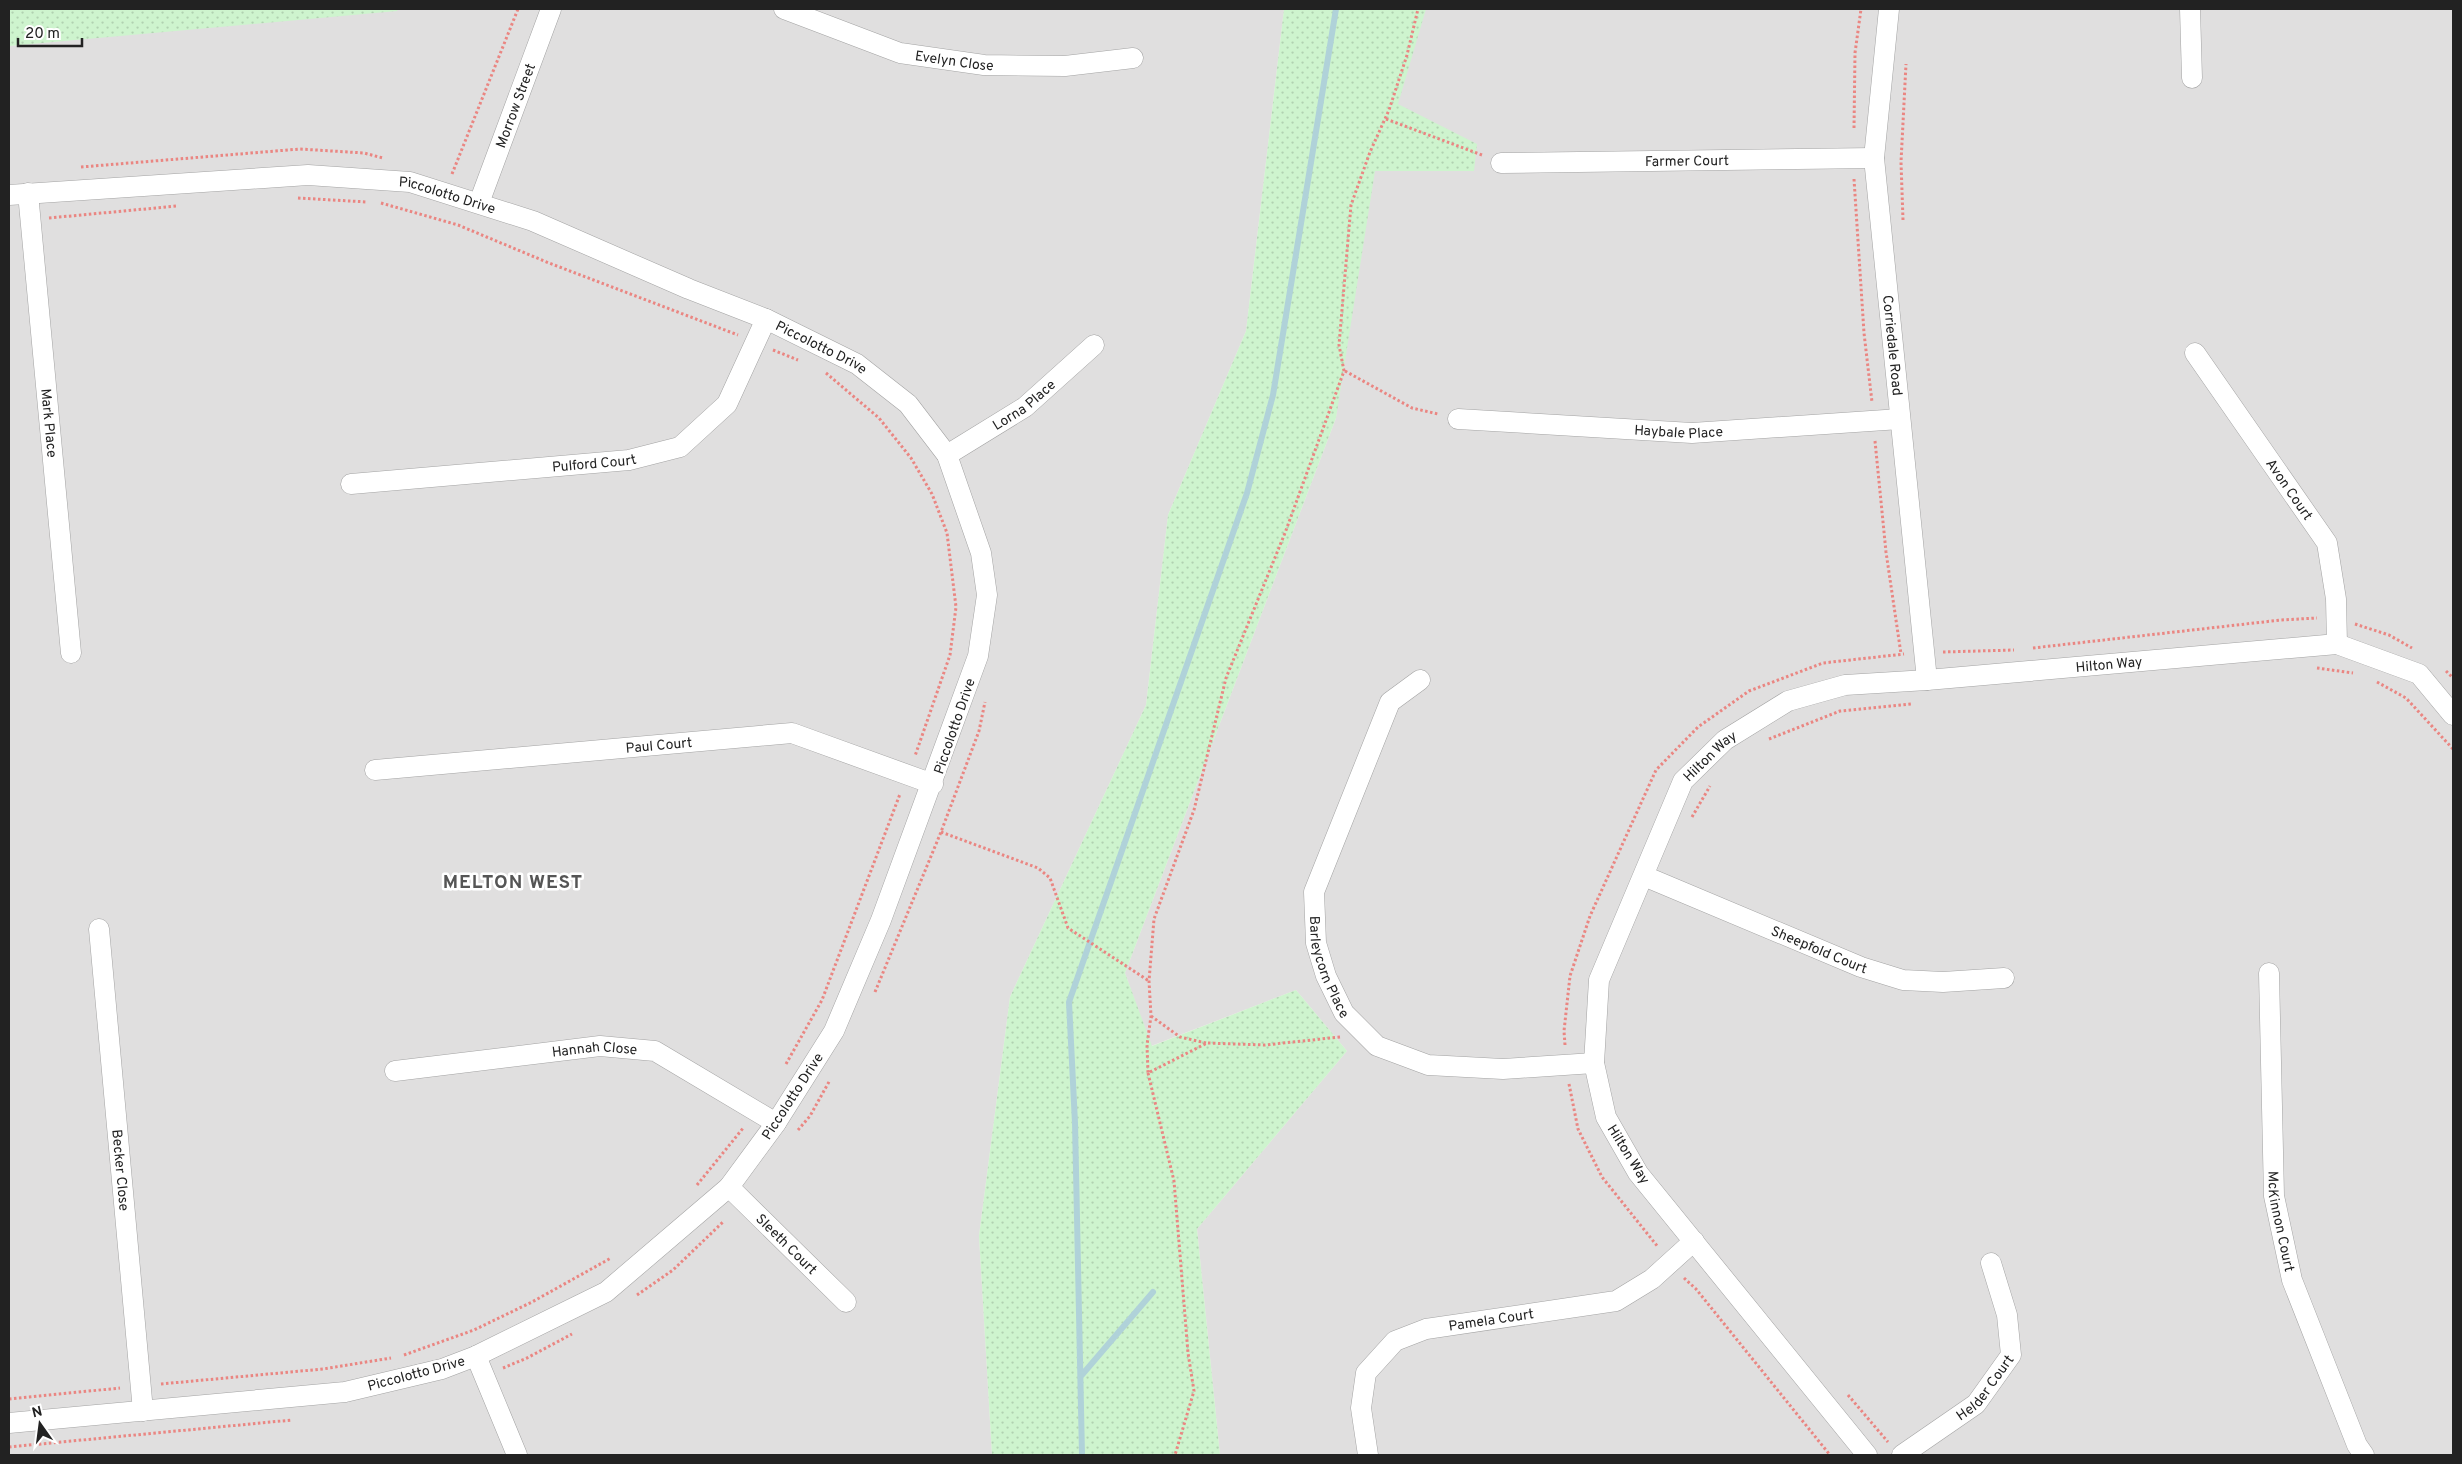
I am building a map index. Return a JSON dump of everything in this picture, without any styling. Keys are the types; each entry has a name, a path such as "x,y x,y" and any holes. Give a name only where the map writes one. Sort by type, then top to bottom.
{"street":[{"name":"Morrow Street","path":"479,203 551,9"},
{"name":"Evelyn Close","path":"784,9 900,53 984,65 1065,66 1133,58"},
{"name":"Corriedale Road","path":"1889,9 1874,158 1900,419 1932,648 1926,680"},
{"path":"2190,9 2192,78"},
{"name":"Farmer Court","path":"1501,163 1874,158"},
{"name":"Piccolotto Drive","path":"9,1423 345,1392 442,1369 476,1356 606,1292 729,1187 776,1123 834,1031 881,920 933,784 978,656 986,595 981,553 947,454 908,404 857,364 766,319 689,289 533,221 410,182 308,175 18,194"},
{"name":"Mark Place","path":"18,194 72,653"},
{"name":"Pulford Court","path":"351,484 629,460 680,447 727,404 766,319"},
{"name":"Lorna Place","path":"947,454 1025,407 1094,345"},
{"name":"Avon Court","path":"2196,353 2327,543 2336,599 2337,644"},
{"name":"Haybale Place","path":"1458,419 1692,433 1900,419"},
{"name":"Hilton Way","path":"1867,1455 1638,1174 1606,1117 1594,1063 1599,980 1683,781 1725,740 1788,701 1845,685 1926,680 2337,644 2419,674 2453,715"},
{"name":"Barleycorn Place","path":"1420,680 1390,702 1314,892 1316,944 1326,976 1344,1013 1377,1046 1428,1065 1503,1068 1594,1063"},
{"name":"Paul Court","path":"375,770 792,733 933,784"},
{"name":"Sheepfold Court","path":"1644,876 1861,967 1903,980 1943,982 2004,978"},
{"name":"Becker Close","path":"98,929 142,1411"},
{"name":"McKinnon Court","path":"2269,973 2274,1196 2292,1280 2357,1445 2364,1455"},
{"name":"Hannah Close","path":"394,1071 600,1046 655,1052 776,1123"},
{"name":"Sleeth Court","path":"729,1187 846,1302"},
{"name":"Pamela Court","path":"1368,1455 1361,1408 1366,1372 1395,1340 1426,1329 1616,1301 1652,1279 1694,1241"},
{"name":"Helder Court","path":"1896,1450 1976,1404 2011,1355 2007,1315 1991,1263"},
{"path":"476,1356 517,1455"}],"path":[{"path":"452,175 518,9"},
{"path":"1175,1455 1194,1391 1188,1352 1174,1181 1148,1072 1149,981 1154,919 1194,810 1226,678 1285,532 1344,372 1338,345 1351,205 1370,152 1386,119 1407,55 1418,9"},
{"path":"1903,228 1901,162 1906,57"},
{"path":"1386,119 1501,163"},
{"path":"1344,372 1412,408 1458,419"},
{"path":"2029,648 2281,620 2316,618 2351,623 2388,635 2414,649"},
{"path":"1830,1455 1696,1289 1684,1278 1602,1177 1578,1129 1566,1065 1564,1031 1570,976 1590,916 1656,770 1698,727 1749,691 1823,663 1932,648 1940,652 2020,650"},
{"path":"2438,665 2453,678"},
{"path":"2310,669 2355,674"},
{"path":"2372,680 2406,698 2453,750"},
{"path":"1761,742 1800,725 1840,711 1914,704"},
{"path":"1689,824 1701,798 1713,782"},
{"path":"941,832 1038,868 1050,878 1068,928 1149,981"},
{"path":"1150,1016 1180,1037 1207,1043 1264,1045 1366,1035"},
{"path":"1148,1072 1207,1043"},
{"path":"1676,1282 1684,1278"},
{"path":"1843,1390 1896,1450"}],"shaded area":[{"path":"389,9 1284,9 1246,331 1168,515 1146,705 1010,997 979,1236 992,1455 9,1455 9,46"},
{"path":"1415,9 2453,9 2453,1455 1220,1455 1197,1229 1347,1051 1296,990 1151,1046 1125,973 1336,418 1358,173"}],"green space":[{"path":"9,9 398,9 397,11 9,46"},
{"path":"1284,9 1426,9 1398,104 1477,144 1474,171 1375,171 1336,418 1125,973 1152,1046 1296,990 1347,1051 1197,1229 1220,1455 992,1455 979,1236 1010,997 1146,705 1168,515 1246,331"}],"waterway":[{"path":"1082,1455 1075,1123 1069,1002 1247,493 1273,395 1336,9"},
{"path":"1081,1376 1153,1292"}],"district":[{"name":"MELTON WEST","path":"513,881"}]}
